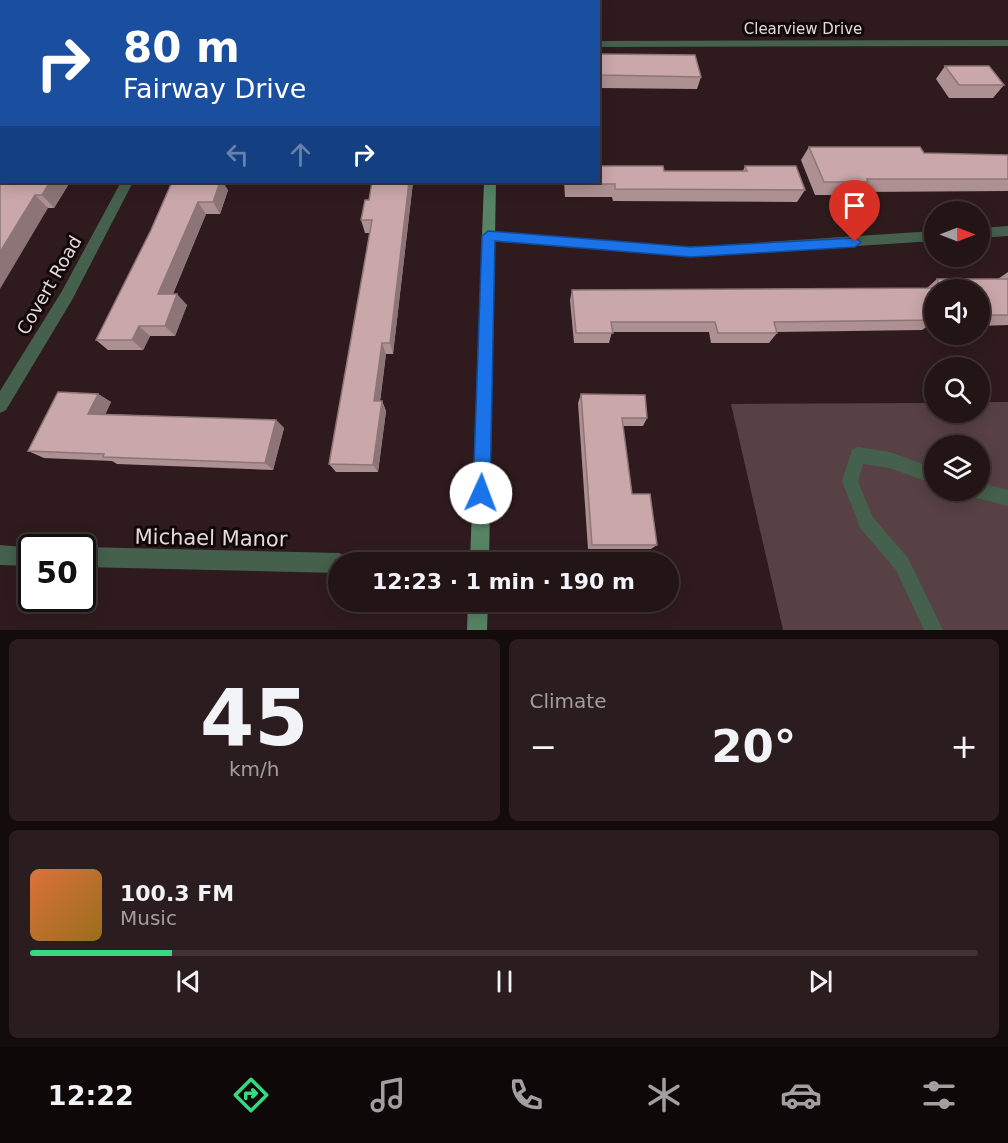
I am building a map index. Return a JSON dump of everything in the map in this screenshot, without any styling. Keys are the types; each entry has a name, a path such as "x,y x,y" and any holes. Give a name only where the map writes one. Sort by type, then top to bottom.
{"main road":[{"path":"480,552 490,183"},
{"path":"477,630 478,612"}],"street":[{"name":"Clearview Drive","path":"600,44 1008,43"},
{"name":"Covert Road","path":"0,405 63,302 126,183"},
{"path":"990,232 1008,231"},
{"path":"488,236 691,252 924,237"},
{"path":"0,555 18,556"},
{"name":"Michael Manor","path":"96,557 328,563"}],"lane":[{"path":"924,472 890,460 858,455 850,481 866,522 902,564 934,630"},
{"path":"990,494 1008,498"}],"shaded area":[{"path":"990,402 1008,402 1008,630 783,630 731,404 924,403 924,423 990,423"}],"building":[{"path":"600,54 695,55 701,77 601,75"},
{"path":"945,66 989,66 1004,85 959,85"},
{"path":"809,147 920,147 924,153 1008,155 1008,179 867,179 868,182 824,182"},
{"path":"600,166 663,166 664,171 747,171 745,166 796,166 805,190 615,189 615,184 567,184 600,183"},
{"path":"0,183 49,183 42,195 35,195 0,252"},
{"path":"172,183 220,183 213,202 198,202 158,294 177,294 165,326 139,326 132,340 96,340 151,230"},
{"path":"372,183 409,183 390,343 382,343 374,401 382,401 373,465 329,464 372,220 361,220 365,200 369,200"},
{"path":"990,279 1008,279 1008,315 990,315"},
{"path":"924,288 924,320 774,322 777,333 718,333 715,322 611,322 613,333 576,333 572,290"},
{"path":"58,392 98,394 88,414 276,420 265,463 103,457 104,454 28,451"},
{"path":"581,394 645,395 647,418 622,418 632,494 650,494 657,545 592,545"}],"route":[{"path":"481,493 488,236 691,252 855,242"}]}
